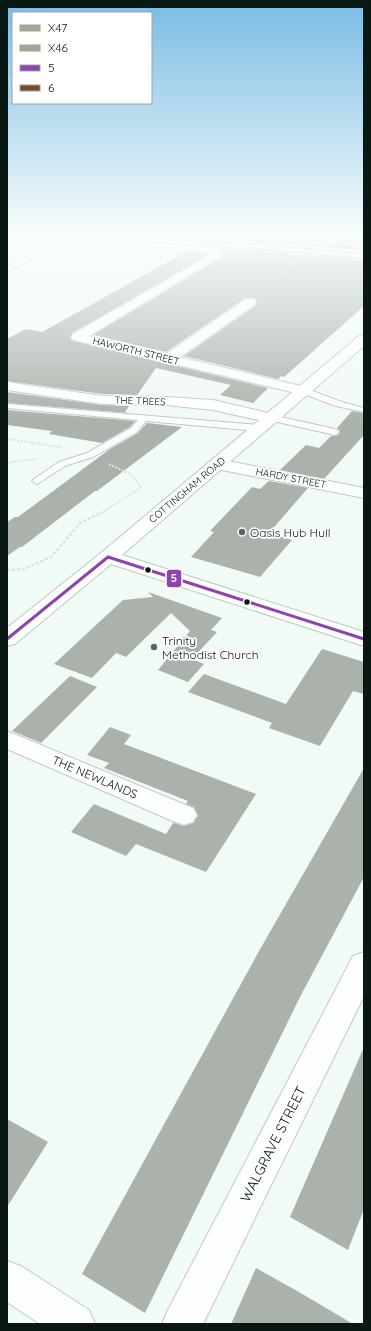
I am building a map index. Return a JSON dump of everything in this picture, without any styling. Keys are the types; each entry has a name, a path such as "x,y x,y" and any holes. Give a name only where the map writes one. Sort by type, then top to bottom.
{"street":[{"name":"HAWORTH STREET","path":"143,298 78,337 304,391"},
{"path":"168,359 250,302"},
{"name":"COTTINGHAM ROAD","path":"7,639 108,557 364,339"},
{"name":"THE TREES","path":"7,386 102,400 166,401 213,405 272,418"},
{"name":"HARDY STREET","path":"218,464 364,493"},
{"path":"108,557 364,638"},
{"name":"THE NEWLANDS","path":"7,739 184,815"},
{"name":"WALGRAVE STREET","path":"182,1324 364,964"},
{"path":"7,1280 75,1324"}],"lane":[{"path":"304,391 339,404 364,410"},
{"path":"328,399 364,402"},
{"path":"7,406 260,428"},
{"path":"37,481 62,464 90,455 134,430 144,418"},
{"path":"272,418 335,432"}],"path":[{"path":"7,439 67,448 90,455 130,474 142,487 104,511 81,522 51,557 24,569 7,570"}],"building":[{"path":"103,298 133,298 72,333 70,338 73,341 268,388 253,403 220,395 231,385 156,368 137,395 102,394 7,381 7,339 26,329 42,332"},
{"path":"154,298 245,298 166,352 93,335"},
{"path":"254,298 364,298 364,306 284,377 281,376 278,379 184,356 255,306 257,301"},
{"path":"7,392 102,405 129,406 125,412 128,413 7,403"},
{"path":"7,410 135,421 130,427 102,443 49,434 52,431 7,425"},
{"path":"352,411 364,413 364,435 324,479 280,470 306,445 319,448 331,436 336,436 340,433 337,428"},
{"path":"147,423 182,427 22,547 7,556 7,522 15,517 18,517 110,449 138,433"},
{"name":"Oasis Hub Hull","path":"269,481 308,488 269,533 292,540 260,577 191,557 214,532 210,531 252,487 260,489"},
{"name":"Trinity Methodist Church","path":"148,592 222,618 211,630 217,632 192,659 204,664 188,682 158,670 190,631 171,613 126,657 116,653 92,678 54,664 123,600 153,597"},
{"path":"322,649 364,662 364,694 353,691 320,746 269,728 272,723 188,692 204,674 286,704"},
{"path":"70,676 97,687 41,743 12,731"},
{"path":"110,727 131,735 124,744 256,794 206,872 136,844 126,856 71,832 94,804 166,834 173,823 184,826 193,823 198,816 194,807 186,804 188,801 104,768 109,763 87,755"},
{"path":"364,768 364,877 301,995 145,1313 82,1274 259,951"},
{"path":"364,1047 364,1209 348,1250 290,1217"},
{"path":"7,1119 48,1142 7,1207"},
{"path":"256,1268 299,1292 353,1324 231,1324"}],"transit line":[{"name":"5","path":"7,639 108,557 364,639"}],"place":[{"name":"Oasis Hub Hull","path":"242,532"},
{"name":"Trinity Methodist Church","path":"154,647"}]}
